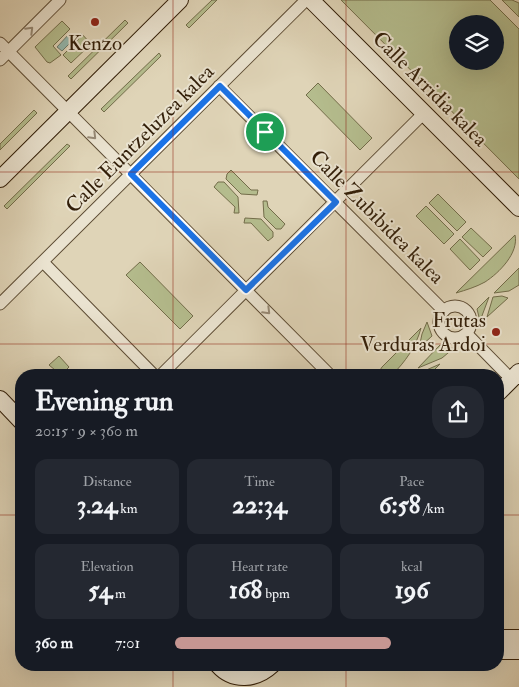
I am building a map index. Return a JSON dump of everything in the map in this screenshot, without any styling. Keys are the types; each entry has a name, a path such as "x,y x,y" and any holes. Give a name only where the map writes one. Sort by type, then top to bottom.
{"street":[{"path":"0,60 60,0"},
{"path":"0,179 180,0"},
{"name":"Calle Euntzeluzea kalea","path":"0,304 306,0"},
{"name":"Calle Arridia kalea","path":"311,0 519,208"},
{"path":"0,43 324,369"},
{"name":"Calle Zubibidea kalea","path":"220,86 444,311"},
{"path":"167,369 424,113"},
{"path":"43,262 148,369"},
{"path":"452,306 466,309 472,325 466,334 451,338 443,332 439,324 441,314 452,306"},
{"path":"466,334 515,376 504,386"},
{"path":"0,399 15,414"},
{"path":"504,638 519,638"},
{"path":"504,651 519,651"},
{"path":"225,671 229,674 244,678 265,671"}],"green space":[{"path":"212,0 217,0 189,28 186,25"},
{"path":"341,0 490,0 519,29 519,179"},
{"path":"502,0 512,0 519,3 519,17"},
{"path":"125,20 128,23 71,79 68,76"},
{"path":"62,21 70,29 53,46 61,55 50,63 47,62 35,47"},
{"path":"81,33 91,44 71,63 63,55 79,39 77,37"},
{"path":"159,53 161,56 104,112 101,109"},
{"path":"318,83 372,138 360,150 306,95"},
{"path":"34,110 37,113 0,150 0,144"},
{"path":"67,144 70,146 7,209 4,206"},
{"path":"231,170 251,190 258,190 257,195 241,194 226,179 227,174"},
{"path":"218,182 224,182 238,197 239,213 234,213 235,207 214,187"},
{"path":"438,194 466,222 457,231 429,203"},
{"path":"263,201 267,201 268,207 285,224 281,229 276,229 264,217"},
{"path":"426,206 454,234 444,244 416,216"},
{"path":"245,218 261,219 273,232 273,237 268,241 251,223 244,223"},
{"path":"471,228 492,248 483,257 462,237"},
{"path":"515,235 514,249 502,268 482,284 456,293"},
{"path":"460,239 480,260 470,270 450,249"},
{"path":"140,262 193,316 180,329 126,275"},
{"path":"519,268 519,285 509,291 494,293"},
{"path":"502,296 508,298 487,317 493,297"},
{"path":"489,297 480,321 477,309"},
{"path":"427,322 432,336 419,348 422,334"},
{"path":"421,328 413,348 398,369 381,369"},
{"path":"440,345 454,348 442,358 418,368"},
{"path":"59,356 69,367 67,369 54,369 49,365"},
{"path":"440,364 435,369 429,369"}],"water":[{"path":"70,33 75,38 62,51 57,47"}],"place":[{"name":"Kenzo","path":"95,22"},
{"name":"Frutas Verduras Ardoi","path":"496,332"}],"route":[{"path":"220,86 265,132 336,202 246,290 131,174 220,86"}]}
